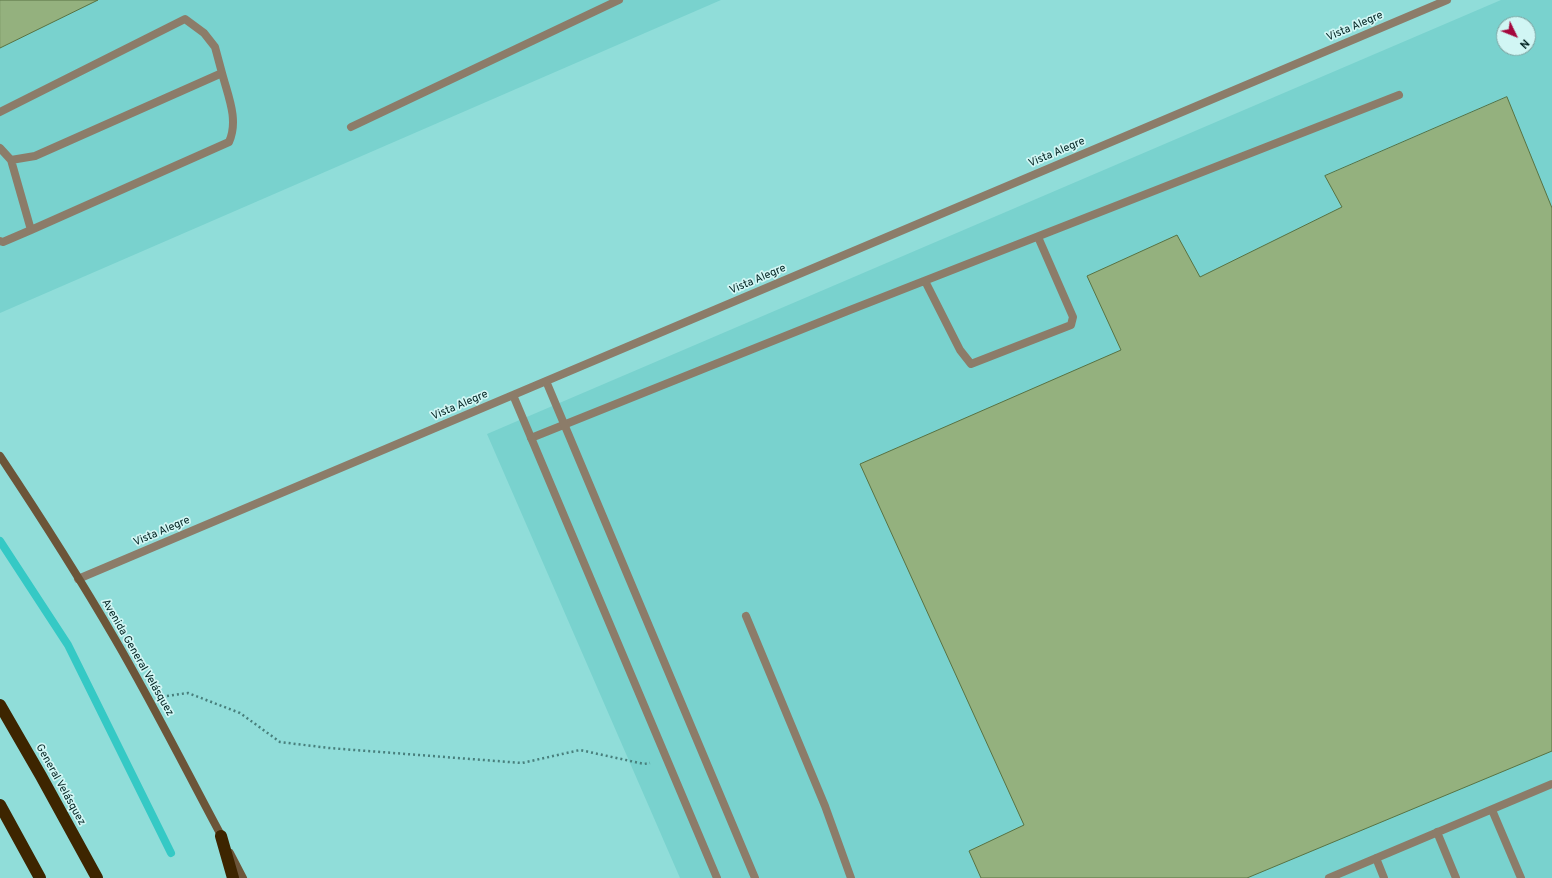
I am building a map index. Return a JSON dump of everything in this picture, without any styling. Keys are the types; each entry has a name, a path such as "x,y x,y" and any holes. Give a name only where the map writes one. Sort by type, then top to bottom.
{"highway":[{"name":"General Velásquez","path":"0,705 97,878"},
{"path":"0,805 40,878"},
{"path":"221,836 233,878"}],"main road":[{"name":"Avenida General Velásquez","path":"0,456 114,638 243,878"}],"street":[{"path":"351,127 619,0"},
{"name":"Vista Alegre","path":"78,579 1447,0"},
{"path":"0,112 185,19 204,33 215,47 234,116 233,134 229,142 31,230 3,242 0,241"},
{"path":"11,160 35,156 222,74"},
{"path":"531,438 925,281 1399,95"},
{"path":"0,148 11,160 31,230"},
{"path":"925,281 960,350 971,364 1070,326 1073,317 1038,237"},
{"path":"546,382 755,878"},
{"path":"513,396 717,878"},
{"path":"746,616 825,806 851,878"},
{"path":"1331,877 1437,832 1551,787"},
{"path":"1492,810 1521,878"},
{"path":"1437,832 1456,878"},
{"path":"1376,858 1384,878"}],"path":[{"path":"148,699 188,693 240,714 280,742 329,748 522,763 580,750 644,764 666,759"}],"shaded area":[{"path":"0,0 721,0 0,313"},
{"path":"1501,0 1552,0 1552,878 680,878 487,434"}],"building":[{"path":"0,0 98,0 0,48"},
{"path":"1507,97 1552,208 1552,751 1247,878 981,878 969,851 1024,825 860,464 1121,350 1087,276 1177,235 1200,277 1342,207 1325,176"}],"waterway":[{"path":"0,541 68,645 171,853"}]}
